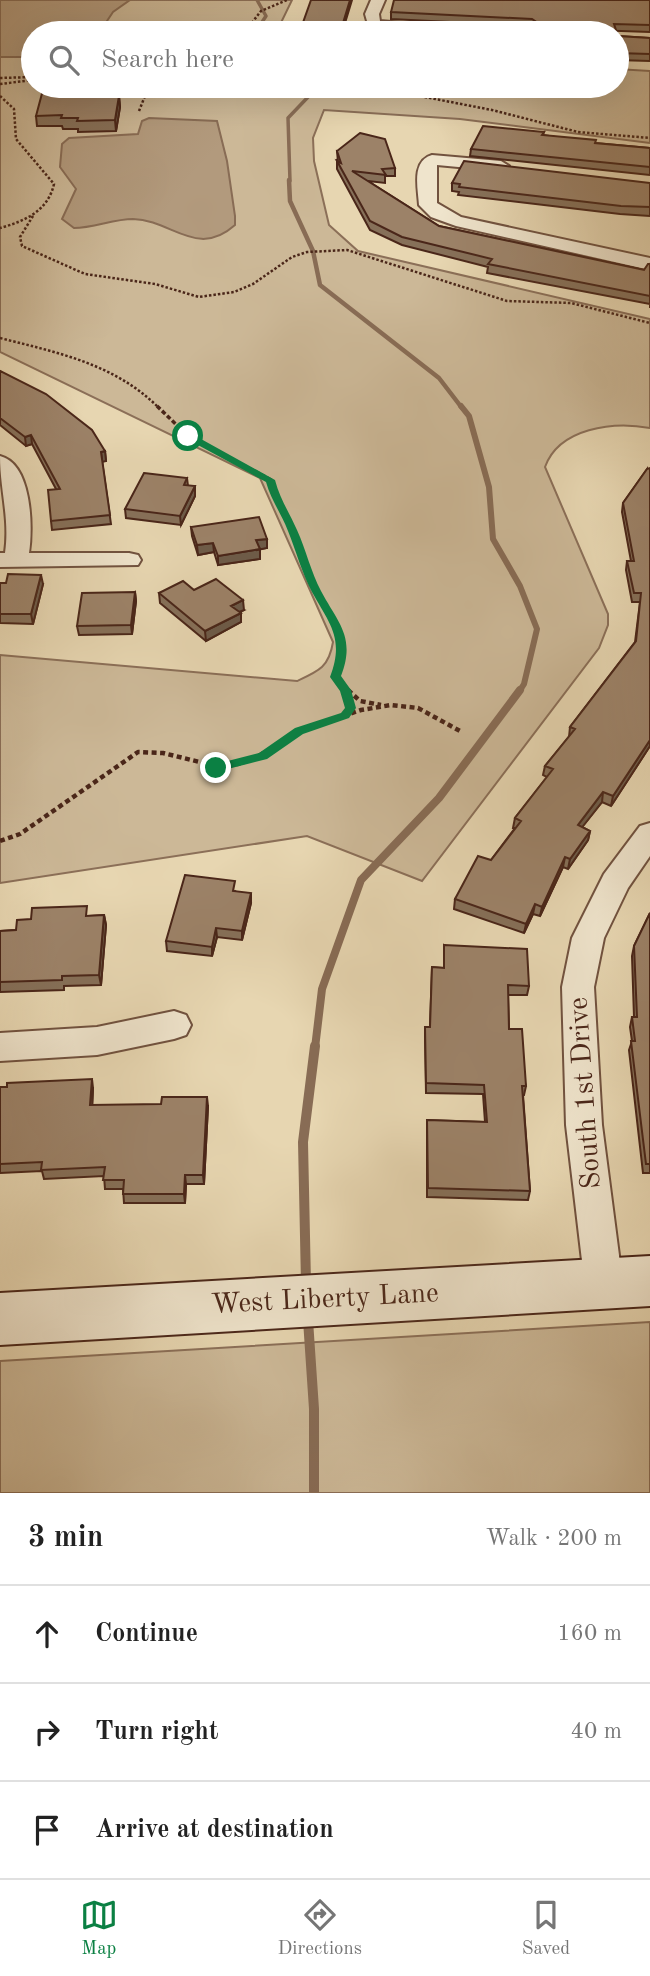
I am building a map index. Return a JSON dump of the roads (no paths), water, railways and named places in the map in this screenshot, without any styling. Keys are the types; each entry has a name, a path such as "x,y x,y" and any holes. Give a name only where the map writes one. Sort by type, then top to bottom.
{"street":[{"path":"373,21 372,14 378,0"},
{"path":"519,169 432,160 426,168 428,205 437,213 456,220 650,264"},
{"path":"0,463 14,487 22,518 8,560 129,561"},
{"name":"South 1st Drive","path":"627,1284 583,1125 578,987 588,938 615,882 650,834"},
{"path":"0,1047 97,1041 174,1026"},
{"name":"West Liberty Lane","path":"0,1319 351,1297 627,1284"}],"waterway":[{"path":"257,0 266,16 263,21"},
{"path":"290,181 288,118 307,98"},
{"path":"289,180 290,201 313,251 320,285 439,378 462,408"},
{"path":"461,406 469,416 489,487 493,539 520,586 537,629 524,684 519,692"},
{"path":"315,1048 322,989 361,880 439,798 520,690"},
{"path":"306,1283 303,1142 315,1046"},
{"path":"308,1320 314,1409 314,1493"}]}
